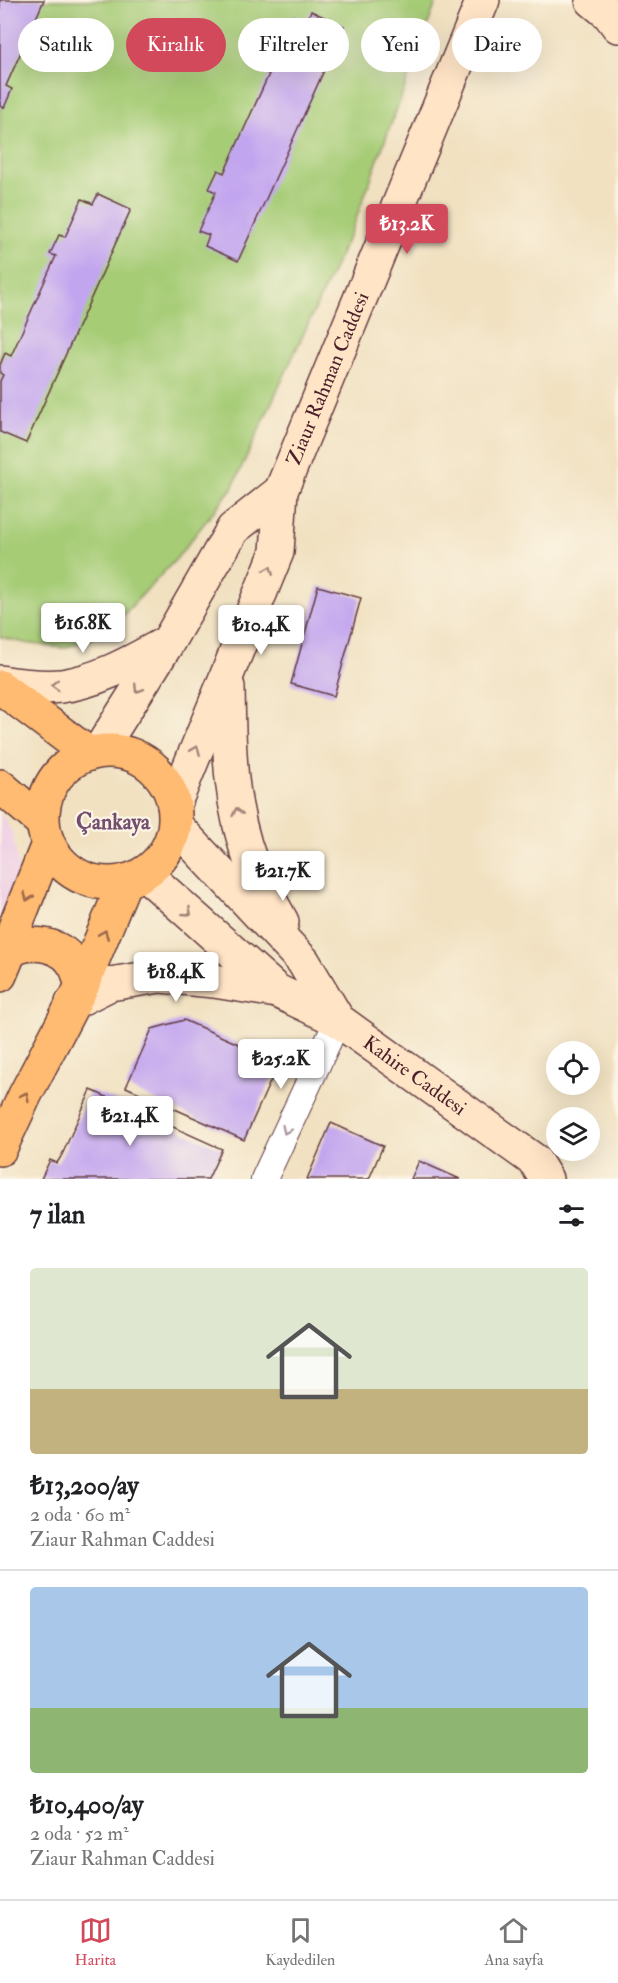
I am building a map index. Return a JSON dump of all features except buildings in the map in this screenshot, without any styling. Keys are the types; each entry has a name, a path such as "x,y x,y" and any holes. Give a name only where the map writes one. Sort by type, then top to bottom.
{"main road":[{"name":"Ziaur Rahman Caddesi","path":"175,815 227,671 277,552 281,491 483,0"},
{"path":"592,0 609,14 618,26"},
{"name":"Ziaur Rahman Caddesi","path":"94,752 168,642 233,529 281,491"},
{"path":"0,682 61,686 108,673 168,642"},
{"path":"227,671 229,755 235,810 253,866 303,961"},
{"path":"0,687 94,752"},
{"path":"0,786 45,833 61,863 80,877 102,882 134,877 159,861 170,844 175,815 168,786 156,770 139,757 120,751 94,752 80,757 63,768 51,784 44,803 45,833 5,963"},
{"name":"Kahire Caddesi","path":"175,815 303,961 338,1020 536,1173"},
{"path":"134,877 277,991 338,1020"},
{"path":"0,1149 134,877"},
{"path":"5,963 20,944 39,943 63,953 76,966 77,995"},
{"path":"77,995 110,984 160,976 214,981 277,991"}],"street":[{"path":"264,1179 338,1020"}],"shaded area":[{"path":"0,812 13,834 18,867 15,927 0,975"}],"green space":[{"path":"0,0 437,0 430,18 361,18 361,72 410,72 353,227 232,488 177,558 106,633 64,648 0,637"}],"district":[{"name":"Çankaya","path":"113,821"}]}
